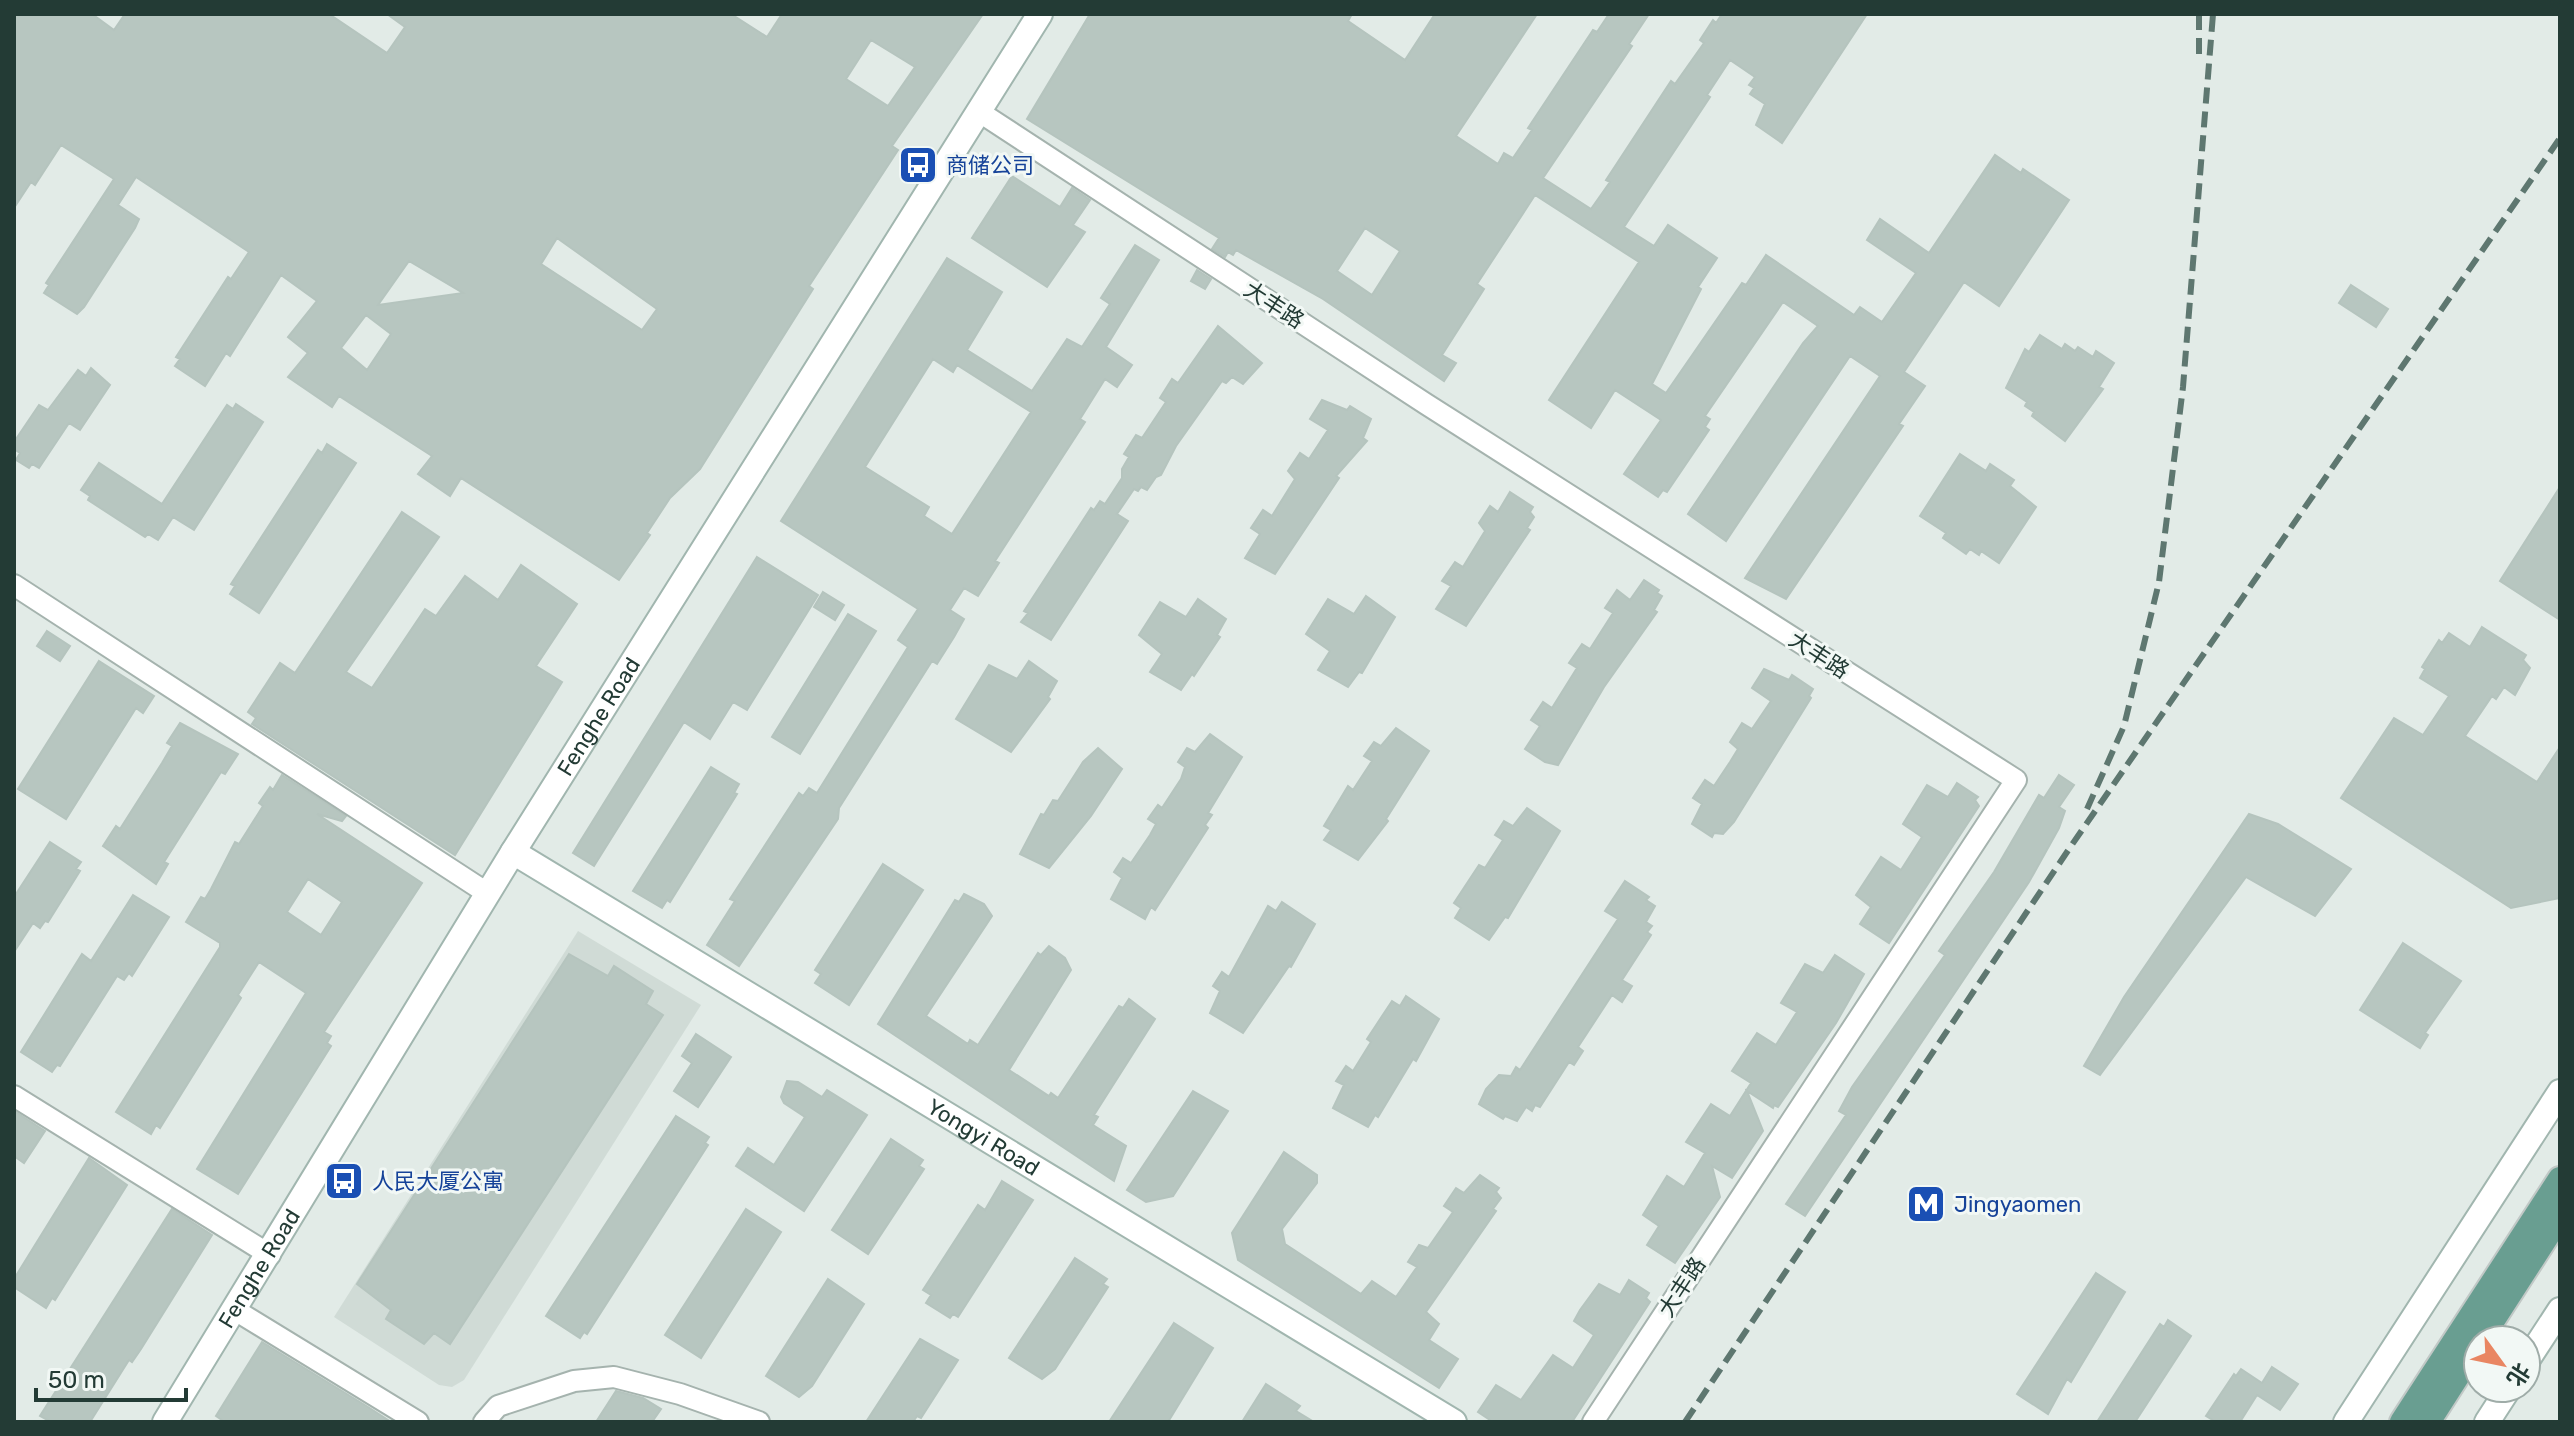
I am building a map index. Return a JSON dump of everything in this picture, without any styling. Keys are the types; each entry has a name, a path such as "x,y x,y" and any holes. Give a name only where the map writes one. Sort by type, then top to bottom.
{"main road":[{"name":"Fenghe Road","path":"165,1422 270,1255 487,893 1040,14"},
{"name":"Yongyi Road","path":"513,852 1454,1422"},
{"path":"2346,1422 2560,1092"},
{"path":"2402,1422 2560,1179"},
{"path":"2491,1324 2560,1216"},
{"path":"2542,1338 2560,1310"},
{"path":"2428,1422 2462,1369"},
{"path":"2487,1422 2499,1404"}],"street":[{"name":"大丰路","path":"978,111 1426,404 2016,780 1593,1422"},
{"path":"14,585 487,893"},
{"path":"14,1096 270,1255"},
{"path":"235,1310 418,1422"},
{"path":"484,1422 498,1406 574,1381 614,1377 680,1394 759,1422"}],"shaded area":[{"path":"578,931 701,1005 464,1380 452,1387 439,1385 334,1317"}],"building":[{"path":"14,14 92,14 114,30 125,14 329,14 387,53 405,27 387,14 731,14 767,37 782,14 983,14 892,146 898,150 809,286 813,289 700,469 670,498 647,533 650,535 619,580 461,478 450,496 418,474 432,456 339,396 332,407 288,377 308,353 288,337 317,301 281,275 230,356 226,353 205,386 175,366 180,359 176,357 228,277 231,279 249,252 136,177 118,205 139,219 77,314 44,293 49,285 46,283 114,179 61,145 35,185 31,182 14,208","holes":["871,40 915,67 888,106 846,79","557,238 657,309 642,330 541,264","409,261 463,293 378,305","366,315 391,334 367,370 341,348"]},
{"path":"1090,14 1352,14 1348,21 1405,60 1435,14 1537,14 1456,136 1498,164 1504,153 1513,158 1532,130 1528,128 1593,30 1597,32 1609,14 1649,14 1629,44 1632,46 1543,178 1591,209 1610,182 1606,180 1671,81 1675,84 1704,43 1700,40 1713,20 1716,23 1722,14 1867,14 1782,143 1756,125 1765,104 1750,94 1754,88 1749,85 1755,77 1730,60 1707,95 1710,97 1624,227 1654,246 1668,225 1717,258 1698,287 1701,289 1652,384 1666,393 1742,283 1746,285 1766,255 1854,315 1860,307 1882,322 1916,273 1867,240 1880,219 1929,253 1995,155 2021,173 2023,169 2069,200 1999,306 1964,282 1904,372 1925,386 1899,424 1903,426 1786,599 1745,578 1880,376 1850,356 1726,541 1688,514 1803,343 1818,326 1783,302 1705,416 1710,419 1705,427 1709,430 1667,492 1663,490 1658,497 1624,474 1661,420 1615,390 1591,428 1549,400 1639,262 1535,195 1477,284 1484,289 1442,355 1456,363 1444,381 1323,299 1236,250 1233,255 1228,252 1225,257 1212,249 1219,238 1027,119","holes":["1365,228 1400,251 1372,295 1337,271"]},
{"path":"1012,176 1060,207 1072,188 1090,200 1073,225 1085,232 1047,287 972,238"},
{"path":"1135,245 1159,260 1106,347 1132,365 1117,387 1105,379 1080,419 1085,422 995,561 999,563 978,596 964,588 950,610 964,619 954,637 937,664 932,661 839,808 838,819 739,966 707,945 735,901 730,899 799,793 803,796 809,788 817,793 908,647 898,640 918,609 781,521 947,258 1002,292 967,350 1032,391 1067,339 1082,347 1110,304 1101,298","holes":["933,359 953,372 957,365 1031,412 952,534 924,516 929,507 865,467"]},
{"path":"1197,270 1211,279 1205,289 1191,281"},
{"path":"2351,285 2388,309 2376,327 2339,303"},
{"path":"1218,326 1262,363 1243,384 1232,377 1226,383 1222,381 1176,446 1161,475 1147,490 1141,487 1138,491 1134,489 1117,514 1128,521 1051,640 1021,622 1028,613 1024,611 1091,508 1094,510 1100,501 1105,504 1122,478 1122,469 1129,457 1124,454 1136,435 1142,438 1166,402 1160,398 1172,379 1178,383"},
{"path":"2040,335 2062,349 2065,344 2075,351 2078,347 2093,357 2096,351 2114,363 2099,387 2103,389 2065,441 2032,416 2034,412 2025,406 2027,402 2006,388 2025,349 2029,352"},
{"path":"91,368 110,385 80,430 69,423 39,468 32,464 29,468 16,460 20,453 14,449 14,442 39,405 48,410 78,370 86,376"},
{"path":"1322,400 1347,410 1350,406 1371,419 1363,438 1367,441 1336,476 1339,478 1275,574 1245,558 1260,534 1251,528 1263,510 1272,516 1295,479 1288,471 1300,453 1309,459 1328,430 1310,419"},
{"path":"236,404 263,422 194,530 173,517 158,540 148,534 145,537 88,500 90,496 81,490 99,463 162,504 227,405 233,409"},
{"path":"327,444 356,463 259,613 230,594 235,586 231,584 318,450 322,453"},
{"path":"1960,454 1986,471 1990,464 2014,480 2010,486 2036,507 1999,563 1981,551 1979,555 1970,549 1966,554 1943,538 1946,533 1920,516"},
{"path":"2560,487 2560,620 2500,581"},
{"path":"1510,492 1533,507 1530,512 1534,517 1527,528 1530,530 1466,626 1436,609 1451,586 1442,581 1455,562 1463,567 1485,531 1479,523 1490,506 1498,512"},
{"path":"402,512 439,537 346,672 372,688 425,609 436,616 465,576 498,600 521,565 577,604 536,666 562,682 455,855 252,724 256,718 248,712 280,663 295,673"},
{"path":"757,557 818,595 747,710 733,702 710,739 684,722 594,866 573,853"},
{"path":"1644,580 1659,590 1657,593 1662,596 1654,610 1657,612 1604,687 1558,765 1545,762 1525,749 1540,726 1531,720 1543,702 1552,708 1577,668 1569,663 1582,644 1590,649 1613,613 1605,608 1617,590 1630,600"},
{"path":"823,592 844,605 835,620 814,607"},
{"path":"1366,596 1395,617 1362,673 1359,672 1348,687 1318,670 1330,651 1306,634 1328,599 1354,614"},
{"path":"1198,599 1226,619 1217,635 1220,637 1181,690 1150,672 1162,654 1139,635 1160,602 1186,617"},
{"path":"848,614 876,631 800,754 772,737"},
{"path":"2482,627 2526,655 2523,660 2530,668 2515,695 2504,687 2496,699 2492,696 2465,736 2537,782 2560,747 2560,898 2511,908 2341,798 2394,718 2423,735 2449,696 2420,678 2425,669 2422,667 2439,640 2442,643 2449,633 2470,647"},
{"path":"47,631 70,646 60,661 37,646"},
{"path":"99,661 154,696 143,713 136,708 66,819 18,789"},
{"path":"1029,661 1057,681 1048,697 1050,699 1011,752 956,719 989,665 1017,679"},
{"path":"1764,669 1789,680 1792,675 1813,689 1811,698 1734,822 1723,834 1714,833 1712,837 1692,824 1702,804 1693,798 1705,780 1714,786 1738,749 1730,742 1742,723 1752,729 1771,701 1752,688"},
{"path":"180,723 238,754 225,774 221,772 164,862 168,864 156,884 103,846 116,826 120,829 162,763 172,746 167,743"},
{"path":"1396,728 1429,751 1386,819 1388,821 1358,860 1324,840 1331,830 1324,826 1348,786 1353,790 1372,761 1364,756 1374,742 1381,746"},
{"path":"1210,734 1242,757 1208,813 1212,815 1205,825 1208,828 1155,910 1151,907 1145,919 1111,899 1122,878 1114,872 1123,858 1131,863 1150,835 1156,824 1148,819 1158,805 1162,808 1181,779 1185,767 1178,762 1187,748 1195,752"},
{"path":"1098,748 1122,769 1091,816 1049,868 1020,854 1041,814 1044,815 1053,800 1058,801 1083,762"},
{"path":"711,767 739,784 734,793 737,794 670,902 667,900 662,908 633,891"},
{"path":"282,775 346,816 342,821 317,814 422,883 324,1032 331,1036 327,1043 331,1046 238,1194 197,1169 306,993 259,962 238,995 241,998 160,1128 156,1125 151,1134 116,1112 220,947 220,943 186,922 201,897 205,899 235,842 239,844 263,806 259,803 270,787 273,790","holes":["308,879 342,902 321,935 287,912"]},
{"path":"2059,775 2074,785 2059,807 2065,811 2059,828 2029,882 1805,1216 1786,1204 1846,1115 1839,1111 1852,1087 1945,955 1939,951 1994,872 2039,795 2044,798"},
{"path":"1957,783 1978,797 1975,800 1979,806 1889,943 1860,924 1871,907 1856,895 1881,857 1901,870 1922,837 1903,824 1927,785 1948,797"},
{"path":"1527,808 1560,831 1508,918 1505,917 1489,940 1455,918 1461,908 1454,903 1479,865 1485,868 1503,840 1495,835 1504,821 1513,826"},
{"path":"2249,814 2278,824 2351,869 2315,916 2246,877 2100,1075 2084,1066 2124,997"},
{"path":"50,842 81,862 76,869 80,871 48,922 45,921 40,928 33,923 14,952 14,897"},
{"path":"883,864 923,890 849,1005 815,983 821,974 815,970"},
{"path":"1625,881 1649,897 1646,900 1655,906 1646,922 1652,926 1647,932 1651,935 1622,980 1632,986 1622,1002 1612,995 1578,1047 1583,1051 1574,1065 1569,1062 1540,1107 1535,1105 1532,1111 1526,1107 1517,1121 1505,1116 1503,1119 1479,1104 1486,1089 1499,1075 1511,1076 1516,1067 1520,1070 1618,919 1605,911"},
{"path":"964,894 984,904 992,916 926,1016 968,1044 970,1040 978,1045 1038,953 1041,955 1049,946 1065,958 1071,970 1009,1070 1049,1096 1051,1093 1058,1098 1119,1006 1123,1008 1129,999 1155,1019 1094,1115 1098,1117 1093,1125 1126,1146 1114,1181 878,1024 955,900 959,902"},
{"path":"133,895 169,917 132,976 129,973 124,980 117,976 60,1066 57,1065 52,1072 21,1052 82,954 91,961"},
{"path":"1282,902 1315,924 1291,967 1243,1033 1210,1013 1220,991 1213,986 1222,972 1229,977 1268,906 1276,911"},
{"path":"2403,943 2461,981 2425,1033 2428,1035 2420,1048 2360,1010"},
{"path":"569,954 608,976 614,966 653,991 646,1004 663,1015 450,1344 434,1333 424,1344 386,1319 391,1310 357,1284"},
{"path":"1835,955 1864,974 1836,1023 1778,1107 1774,1105 1773,1108 1747,1091 1763,1131 1732,1178 1712,1166 1720,1197 1675,1263 1647,1245 1659,1226 1643,1215 1667,1176 1684,1187 1705,1153 1686,1142 1711,1104 1730,1116 1751,1083 1732,1071 1757,1033 1776,1045 1797,1012 1781,1003 1805,964 1823,973"},
{"path":"1406,996 1439,1019 1416,1061 1413,1059 1378,1117 1375,1115 1368,1127 1333,1108 1344,1085 1336,1081 1346,1066 1353,1071 1371,1042 1367,1039 1392,1001 1400,1006"},
{"path":"696,1034 731,1057 698,1107 674,1091 692,1063 682,1056"},
{"path":"787,1081 798,1082 822,1097 827,1090 867,1115 804,1211 736,1166 748,1148 774,1165 805,1117 784,1103 781,1097"},
{"path":"1193,1091 1228,1111 1173,1196 1146,1202 1127,1190"},
{"path":"14,1111 45,1131 24,1163 14,1156"},
{"path":"676,1116 709,1137 705,1143 708,1145 587,1334 584,1332 580,1338 546,1316"},
{"path":"891,1139 923,1160 919,1166 924,1169 868,1254 832,1230"},
{"path":"1284,1152 1317,1175 1317,1183 1282,1229 1285,1244 1361,1294 1372,1281 1396,1297 1417,1267 1408,1262 1419,1245 1428,1248 1453,1212 1444,1206 1456,1188 1464,1193 1480,1175 1499,1188 1496,1192 1501,1198 1493,1209 1496,1211 1426,1312 1439,1324 1429,1340 1458,1359 1439,1388 1238,1260 1232,1233"},
{"path":"89,1158 127,1185 55,1300 52,1298 46,1308 14,1287 14,1279"},
{"path":"1002,1181 1033,1200 958,1317 953,1314 950,1318 926,1303 931,1295 923,1290 978,1205 985,1210"},
{"path":"172,1209 212,1235 141,1349 132,1362 129,1360 90,1422 51,1422 40,1416"},
{"path":"746,1209 781,1232 701,1358 665,1335"},
{"path":"1075,1258 1107,1279 1103,1284 1108,1287 1055,1369 1042,1379 1009,1358"},
{"path":"2096,1273 2125,1292 2071,1382 2067,1379 2048,1414 2017,1394"},
{"path":"828,1279 864,1304 812,1386 799,1397 766,1376"},
{"path":"1629,1280 1649,1293 1646,1298 1650,1302 1572,1422 1493,1422 1478,1412 1496,1385 1521,1400 1553,1355 1573,1368 1594,1335 1574,1321 1580,1310 1599,1284 1620,1295"},
{"path":"2168,1320 2191,1336 2135,1422 2097,1422 2160,1324 2164,1327"},
{"path":"1174,1323 1213,1348 1168,1422 1109,1422"},
{"path":"920,1339 958,1360 921,1418 917,1416 913,1422 866,1422"},
{"path":"262,1342 391,1422 225,1422 216,1416"},
{"path":"2272,1367 2298,1384 2280,1410 2257,1395 2240,1422 2216,1422 2206,1416 2234,1374 2236,1376 2241,1369 2262,1383"},
{"path":"1266,1384 1300,1406 1296,1411 1314,1422 1242,1422"},
{"path":"616,1391 643,1398 661,1409 652,1422 596,1422"}],"railway":[{"path":"2199,14 2199,55"},
{"path":"2087,809 2124,726 2159,582 2183,387 2213,14"},
{"path":"1685,1422 2071,846 2560,138"}],"place":[{"name":"商储公司","path":"918,165"},
{"name":"人民大厦公寓","path":"344,1181"},
{"name":"Jingyaomen","path":"1926,1204"}]}
